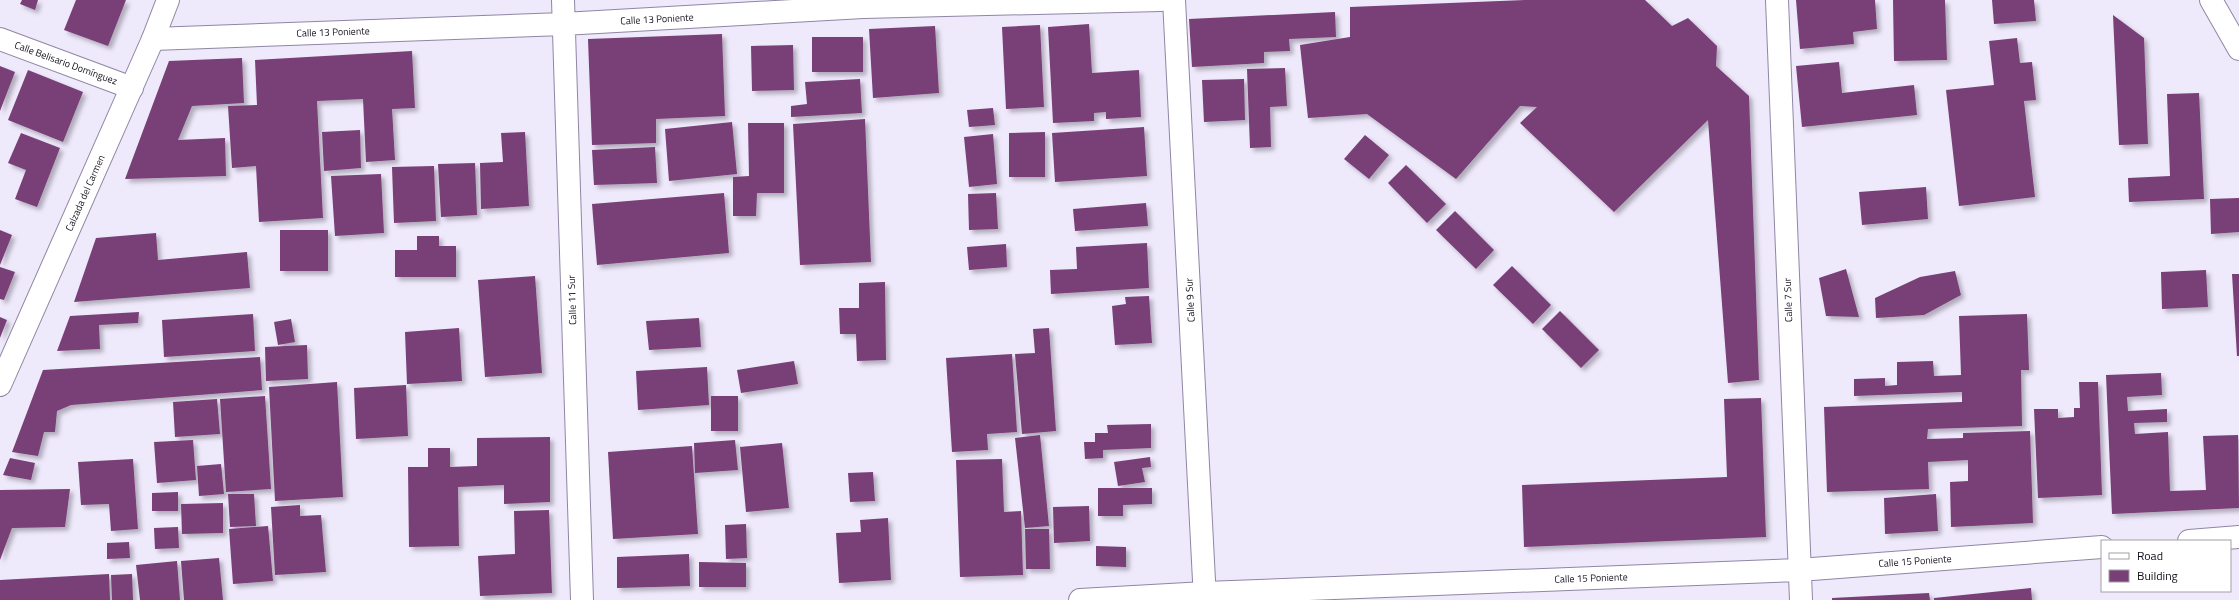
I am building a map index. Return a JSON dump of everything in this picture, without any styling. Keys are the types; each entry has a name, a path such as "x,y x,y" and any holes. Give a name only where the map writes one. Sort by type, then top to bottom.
{"street":[{"name":"Calzada del Carmen","path":"0,384 132,88 168,0"},
{"name":"Calle 11 Sur","path":"563,0 582,600"},
{"name":"Calle 13 Poniente","path":"153,39 563,24 863,7 1161,0"},
{"name":"Calle 9 Sur","path":"1174,0 1205,596"},
{"name":"Calle 7 Sur","path":"1776,0 1801,600"},
{"path":"2211,0 2239,49"},
{"name":"Calle Belisario Domínguez","path":"0,39 132,88"},
{"path":"2202,540 2239,537"},
{"name":"Calle 15 Poniente","path":"1080,600 1205,596 1799,570 2101,547"}],"building":[{"path":"22,0 38,0 35,10 20,4"},
{"path":"76,0 126,0 108,46 64,30"},
{"path":"1525,0 1645,0 1672,26 1688,18 1717,46 1716,66 1749,96 1759,380 1728,383 1708,120 1614,212 1520,123 1537,107 1520,106 1456,179 1367,114 1308,118 1300,45 1350,37 1350,7"},
{"path":"1796,0 1875,0 1877,29 1853,32 1854,44 1800,49"},
{"path":"1893,0 1945,0 1947,60 1894,61"},
{"path":"1992,0 2034,0 2036,21 1994,24"},
{"path":"1335,12 1336,37 1289,39 1290,51 1264,52 1264,63 1192,67 1189,19"},
{"path":"2113,15 2144,38 2148,144 2119,145"},
{"path":"1089,24 1092,73 1139,70 1141,117 1106,119 1106,112 1094,113 1094,121 1053,123 1048,27"},
{"path":"1040,25 1044,107 1006,109 1002,27"},
{"path":"935,26 939,93 873,98 869,29"},
{"path":"722,34 725,116 656,119 656,143 592,145 588,39"},
{"path":"812,37 863,37 863,72 812,72"},
{"path":"2017,38 2020,63 2032,62 2036,100 2024,101 2035,197 1959,206 1946,90 1994,85 1989,41"},
{"path":"793,45 794,90 752,91 751,46"},
{"path":"412,51 415,108 392,109 395,160 366,162 363,99 317,101 323,218 259,222 256,166 232,168 228,106 257,105 255,60"},
{"path":"242,58 244,103 192,106 178,140 225,138 226,176 125,179 169,61"},
{"path":"1839,62 1842,93 1914,85 1917,115 1802,127 1796,66"},
{"path":"0,66 15,72 0,111"},
{"path":"1285,68 1287,106 1270,107 1271,147 1250,148 1247,69"},
{"path":"28,70 83,92 63,142 8,120"},
{"path":"860,79 862,113 791,117 791,106 807,104 805,82"},
{"path":"1244,79 1245,120 1204,122 1202,80"},
{"path":"2199,93 2204,199 2129,202 2128,178 2170,176 2167,94"},
{"path":"993,108 995,125 969,127 967,110"},
{"path":"865,119 871,262 800,265 793,124"},
{"path":"732,122 737,174 669,181 665,129"},
{"path":"748,123 784,123 784,193 757,193 756,216 733,216 733,177 749,176"},
{"path":"1144,127 1147,176 1055,182 1052,133"},
{"path":"360,130 361,168 324,171 322,132"},
{"path":"525,132 529,206 481,209 480,163 503,162 501,133"},
{"path":"1045,132 1045,177 1009,177 1009,133"},
{"path":"21,133 60,148 37,207 15,199 26,170 8,163"},
{"path":"993,134 997,184 969,187 964,137"},
{"path":"1365,135 1389,155 1369,179 1344,159"},
{"path":"655,147 657,183 594,185 592,150"},
{"path":"475,163 477,215 441,217 438,164"},
{"path":"1406,165 1446,204 1427,223 1388,183"},
{"path":"434,166 436,221 394,223 392,167"},
{"path":"381,174 384,233 335,236 331,176"},
{"path":"1926,187 1928,219 1862,225 1859,192"},
{"path":"724,193 729,253 597,265 592,204"},
{"path":"996,193 998,229 969,230 968,194"},
{"path":"2239,198 2239,232 2211,234 2210,199"},
{"path":"1146,203 1148,226 1075,231 1073,209"},
{"path":"1455,211 1494,250 1476,269 1436,230"},
{"path":"0,230 12,235 0,265"},
{"path":"280,230 328,230 328,271 280,271"},
{"path":"156,233 158,260 247,252 250,288 74,302 96,238"},
{"path":"417,236 439,236 439,246 456,246 456,277 395,277 395,250 417,250"},
{"path":"1147,243 1149,288 1051,294 1050,270 1077,269 1076,247"},
{"path":"1006,244 1007,267 969,270 967,247"},
{"path":"1512,266 1551,305 1533,324 1493,285"},
{"path":"0,267 15,272 4,300 0,299"},
{"path":"1846,269 1859,317 1826,316 1819,278"},
{"path":"2206,270 2208,307 2162,309 2161,272"},
{"path":"1955,271 1961,295 1924,315 1876,318 1875,298 1920,277"},
{"path":"2232,274 2239,274 2239,356 2237,356"},
{"path":"535,276 542,373 485,377 478,280"},
{"path":"885,282 886,360 857,361 856,334 840,334 839,308 859,308 859,283"},
{"path":"1149,296 1152,343 1115,345 1112,306 1126,304 1125,297"},
{"path":"1560,311 1599,350 1581,368 1542,329"},
{"path":"139,312 138,323 99,325 100,349 57,351 70,316"},
{"path":"253,314 255,351 164,357 162,320"},
{"path":"2027,314 2029,370 2021,370 2022,426 1928,429 1927,439 1963,438 1963,433 2030,431 2033,523 1951,527 1950,482 1968,481 1968,460 1928,462 1929,489 1827,492 1824,407 1962,402 1962,392 1854,396 1854,379 1885,378 1885,386 1897,385 1897,362 1933,361 1934,376 1961,375 1959,316"},
{"path":"0,317 7,320 0,338"},
{"path":"699,318 701,347 649,350 646,321"},
{"path":"291,319 295,342 278,345 274,322"},
{"path":"459,328 462,381 407,384 405,332"},
{"path":"1049,328 1056,431 1022,434 1015,354 1035,353 1033,329"},
{"path":"307,345 308,379 266,381 265,347"},
{"path":"1012,354 1017,432 987,434 988,450 952,452 946,358"},
{"path":"260,357 262,390 71,405 57,411 55,432 44,432 38,456 12,452 43,370"},
{"path":"794,361 798,384 741,393 737,370"},
{"path":"707,367 709,405 638,410 636,371"},
{"path":"2161,373 2162,395 2127,397 2128,411 2167,409 2167,422 2134,423 2135,434 2168,432 2170,491 2206,490 2203,436 2238,435 2239,508 2112,514 2106,375"},
{"path":"337,382 343,497 275,501 269,387"},
{"path":"2079,382 2098,382 2102,495 2038,498 2034,409 2058,409 2058,418 2074,417 2074,408 2080,408"},
{"path":"406,385 408,436 356,439 354,388"},
{"path":"265,396 271,489 226,492 220,399"},
{"path":"711,396 738,396 738,431 711,431"},
{"path":"1761,398 1766,537 1524,547 1522,485 1727,477 1724,399"},
{"path":"217,399 220,434 175,437 173,402"},
{"path":"1151,424 1151,448 1103,450 1103,458 1085,459 1084,442 1095,442 1095,433 1108,433 1107,425"},
{"path":"1040,435 1049,526 1025,528 1015,438"},
{"path":"550,437 550,502 504,504 504,485 458,487 459,546 409,547 408,467 428,467 428,448 450,448 450,467 477,466 477,438"},
{"path":"193,440 196,480 157,483 154,442"},
{"path":"735,440 738,470 695,473 694,443"},
{"path":"782,443 789,508 746,512 740,447"},
{"path":"692,446 698,534 613,539 608,452"},
{"path":"1150,457 1151,467 1142,468 1145,482 1118,486 1114,462"},
{"path":"10,458 35,463 31,480 3,475"},
{"path":"133,459 138,529 111,531 109,504 81,505 78,462"},
{"path":"1002,459 1004,512 1021,511 1023,575 960,577 956,460"},
{"path":"221,464 224,494 199,496 197,466"},
{"path":"873,472 875,501 850,502 848,473"},
{"path":"1098,488 1152,488 1152,504 1123,505 1123,516 1098,516"},
{"path":"70,489 65,527 12,528 0,560 0,490"},
{"path":"178,492 178,511 152,511 152,493"},
{"path":"228,494 254,494 256,526 230,527"},
{"path":"1936,494 1938,531 1885,534 1884,498"},
{"path":"223,503 223,533 182,534 181,504"},
{"path":"300,505 300,516 321,515 326,572 275,575 271,507"},
{"path":"1089,506 1090,541 1054,543 1053,507"},
{"path":"549,510 552,593 480,596 478,556 515,554 514,511"},
{"path":"888,518 891,580 839,583 836,533 861,532 860,520"},
{"path":"746,524 747,558 726,559 725,525"},
{"path":"268,526 273,581 233,584 229,529"},
{"path":"178,527 179,548 155,549 154,528"},
{"path":"1025,529 1049,529 1050,569 1026,569"},
{"path":"129,542 130,558 107,559 107,543"},
{"path":"1096,546 1126,547 1126,567 1096,566"},
{"path":"689,554 690,586 617,588 617,557"},
{"path":"219,558 223,600 184,600 181,561"},
{"path":"177,561 180,600 140,600 136,565"},
{"path":"699,562 746,563 746,587 699,587"},
{"path":"109,574 110,600 0,600 0,580"},
{"path":"132,574 133,600 112,600 111,575"},
{"path":"2031,588 2032,600 1934,600 1934,598"},
{"path":"1929,593 1930,600 1832,600 1832,598"}]}
